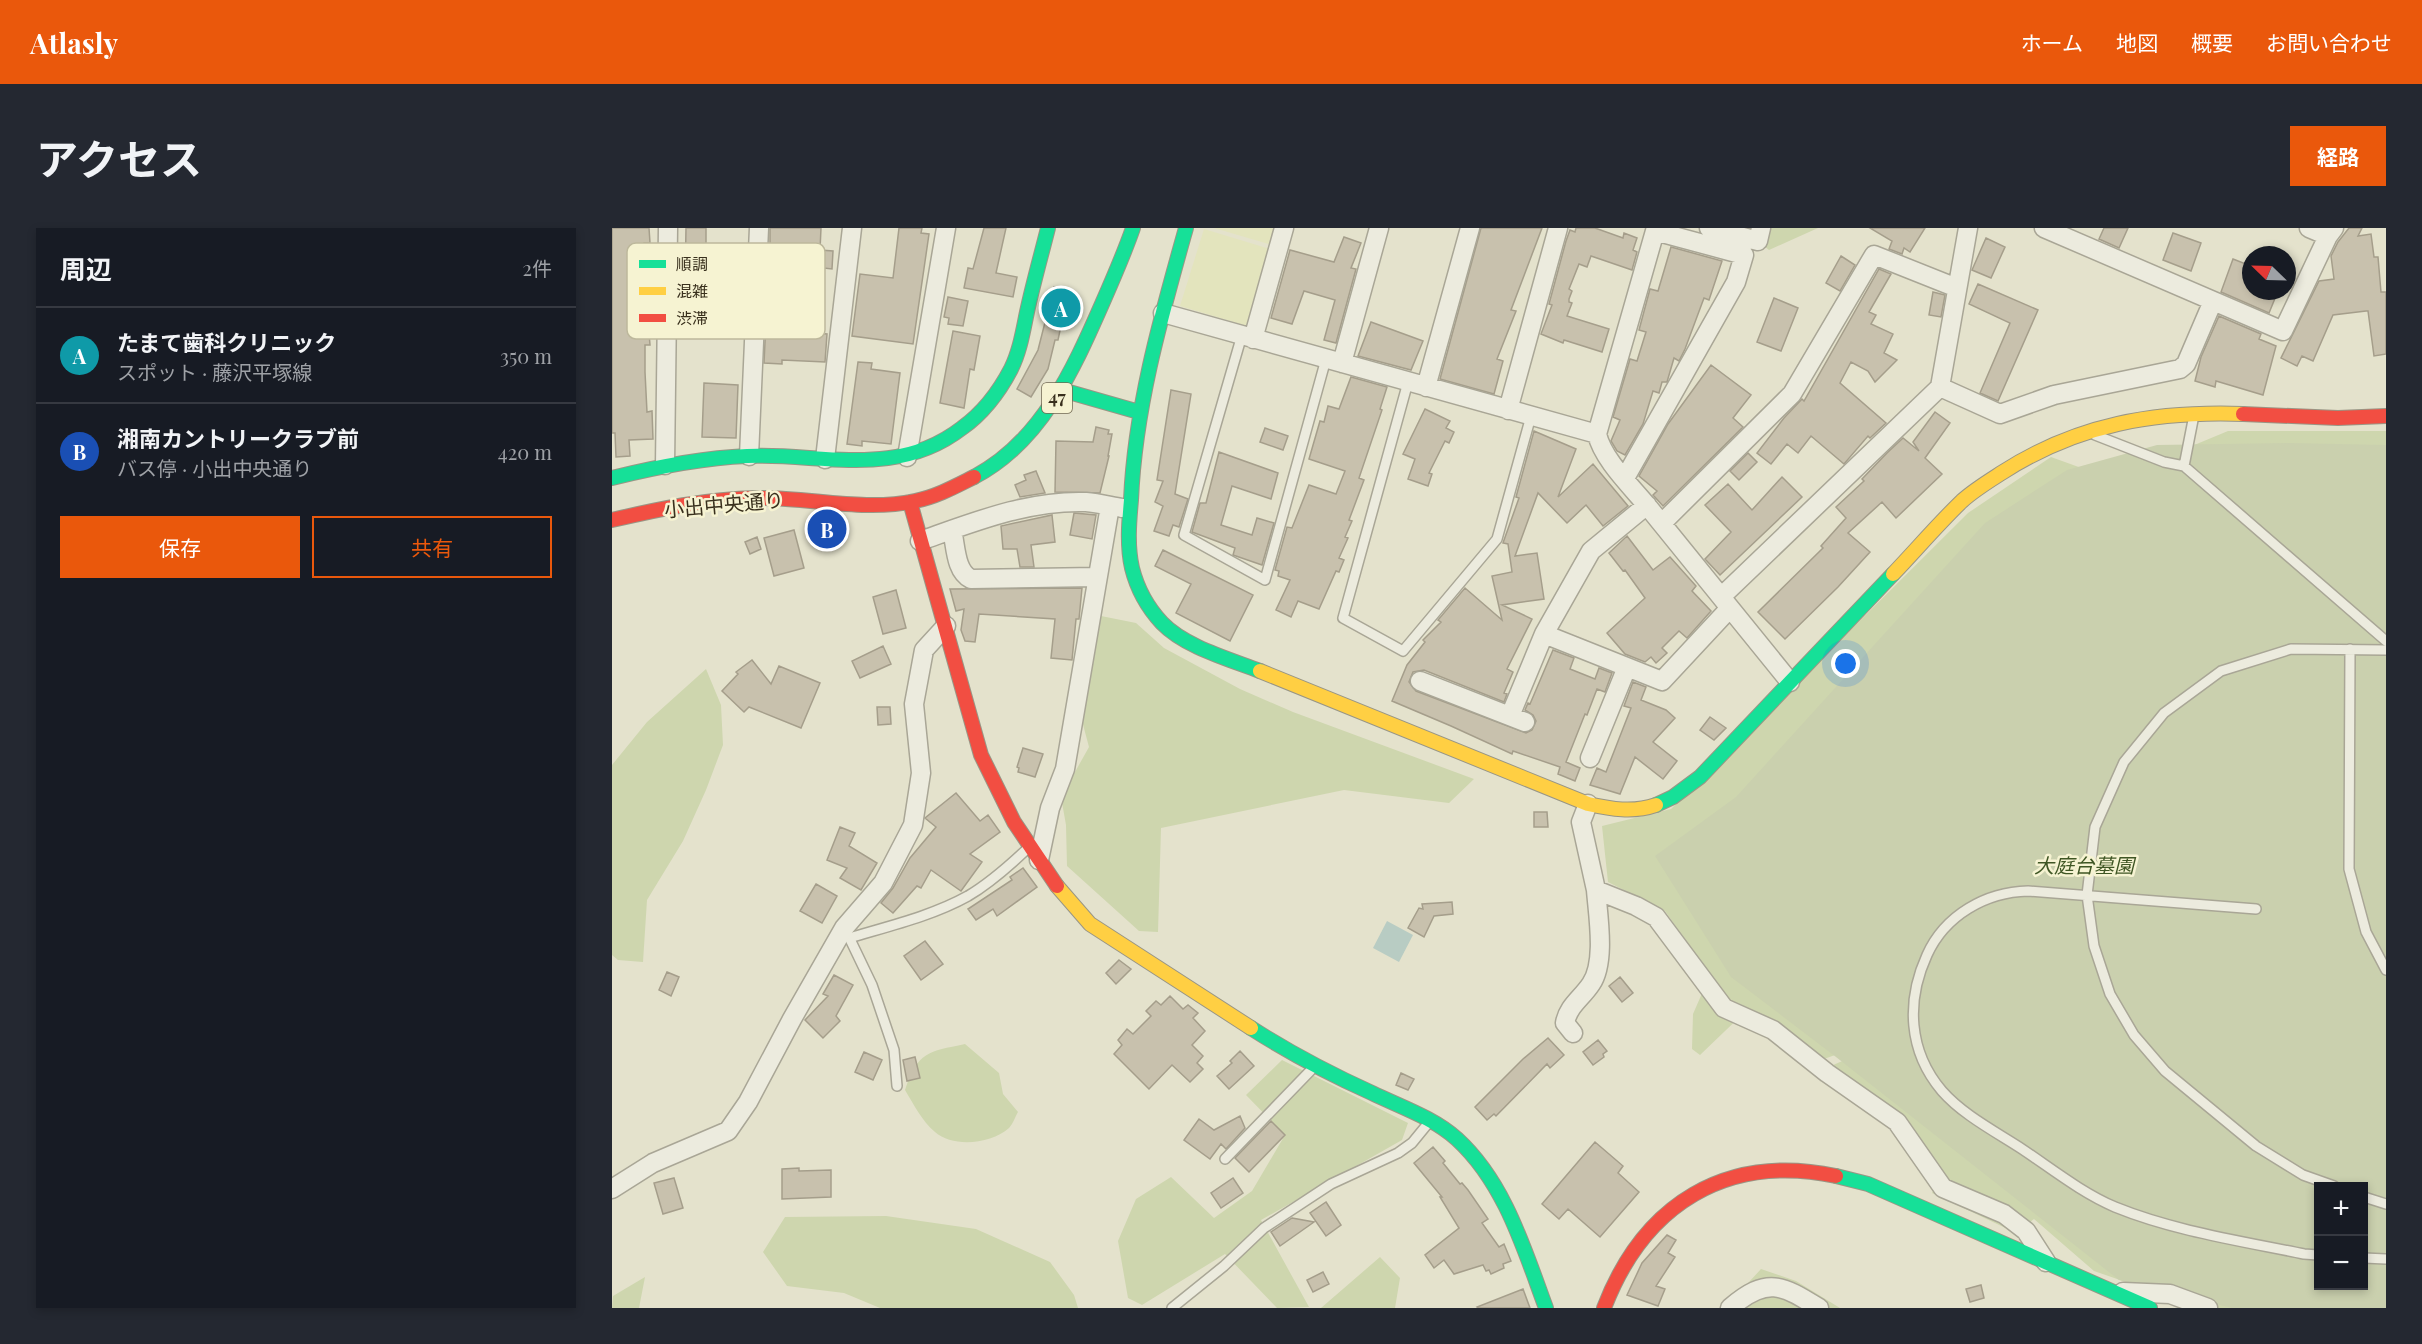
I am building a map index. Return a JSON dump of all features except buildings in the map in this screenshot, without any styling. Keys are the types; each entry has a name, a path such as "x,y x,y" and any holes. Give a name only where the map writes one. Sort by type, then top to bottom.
{"street":[{"path":"668,228 668,243"},
{"path":"758,243 759,228"},
{"path":"825,459 852,228"},
{"path":"906,457 946,228"},
{"path":"612,478 665,465 748,456 872,461 906,457 940,445 968,425 993,399 1011,368 1023,331 1048,228"},
{"name":"47","path":"909,502 930,497 968,481 1000,461 1029,436 1062,390 1133,228"},
{"path":"1186,228 1139,412 1130,509 1132,568 1141,590 1164,626 1178,636 1588,804 1628,812 1667,802 1700,777 1963,500 1994,475 2038,450 2084,431 2159,415 2194,413 2386,416"},
{"path":"1247,337 1284,228"},
{"path":"1334,361 1379,228"},
{"path":"1426,387 1470,228"},
{"path":"1508,410 1558,228"},
{"path":"1709,228 1758,241 1761,228"},
{"path":"1544,634 1662,681 1726,602 1940,387 1968,228"},
{"path":"2044,228 2283,331 2331,232 2308,228"},
{"path":"1625,478 1736,282 1744,255 1655,231 1597,434 1600,447 1647,506 1790,682"},
{"path":"1662,524 1792,394 1874,255 1957,288"},
{"path":"1940,387 2000,414 2054,395 2180,369 2186,364 2213,301"},
{"path":"1163,313 1597,434"},
{"path":"665,465 667,339"},
{"path":"748,456 754,339"},
{"path":"1062,390 1139,412"},
{"name":"小出中央通り","path":"612,520 690,505 772,498 875,504 909,502"},
{"path":"909,502 981,755 993,786 1064,898 1090,924 1285,1050 1430,1121 1457,1138 1476,1158 1492,1181 1520,1238 1546,1308"},
{"path":"920,541 1005,512 1044,505 1087,502 1130,509"},
{"path":"1035,853 1065,768 1110,506"},
{"path":"1420,681 1518,719 1544,634 1591,551 1647,506"},
{"path":"952,530 960,569 963,575 971,579 1096,577"},
{"path":"612,1189 653,1163 728,1131 748,1102 792,1019 847,933 883,883 913,825 921,773 914,704 924,650 946,626"},
{"path":"1590,758 1627,667"},
{"path":"1573,1033 1565,1023 1567,1014 1592,983 1598,967 1600,937 1596,890 1581,822 1588,804"},
{"path":"1596,890 1636,906 1656,917 1724,1008 1773,1030 1827,1073 1897,1122 1943,1188 2004,1214 2026,1231 2047,1264"},
{"path":"1604,1308 1625,1259 1654,1225 1686,1199 1717,1183 1782,1169 1824,1172 1868,1184 2150,1308"},
{"path":"1919,1206 1933,1174"},
{"path":"1731,1308 1759,1289 1776,1285 1795,1293 1819,1308"},
{"path":"2112,1291 2170,1294 2208,1308"}],"lane":[{"path":"1247,337 1184,535 1265,580 1334,361"},
{"path":"1408,382 1343,618 1403,651 1497,539 1531,416"},
{"path":"2184,465 2194,413"},
{"path":"2084,431 2164,462 2184,465 2386,641"},
{"path":"2323,1182 2303,1175 2256,1146 2165,1071 2134,1035 2110,994 2094,946 2087,895 2095,827 2124,762 2164,713 2221,671 2291,649 2386,650"},
{"path":"2350,649 2349,869 2366,932 2386,970"},
{"path":"897,1086 894,1050 872,985 847,933 945,907 969,895 1035,853"},
{"path":"2256,909 2028,891 1994,896 1961,912 1943,930 1929,951 1917,976 1912,1005 1914,1034 1923,1061 1942,1091 1964,1109 2063,1177 2114,1206 2173,1226 2314,1255"},
{"path":"1225,1159 1315,1066"},
{"path":"1172,1308 1224,1266 1264,1228 1331,1184 1398,1153 1412,1143 1430,1121"},
{"path":"2368,1198 2386,1204"},
{"path":"2368,1258 2386,1259"}],"green space":[{"path":"1214,228 1277,228 1272,245"},
{"path":"1765,228 1818,228 1769,250 1759,242"},
{"path":"1204,229 1270,249 1247,326 1180,306"},
{"path":"2228,431 2386,431 2386,604 1852,1049 1821,1060 1749,1008 1700,1055 1692,1049 1693,1014 1710,975 1665,911 1608,882 1602,826 1671,809 1968,513 2051,457 2123,483 2175,453"},
{"name":"大庭台墓園","path":"2290,443 2386,445 2386,1308 2232,1308 2119,1280 1731,977 1655,856 1736,797 1985,523 2067,470 2157,445"},
{"path":"1101,616 1136,623 1164,648 1240,689 1293,712 1474,779 1449,803 1344,790 1161,828 1158,932 1139,931 1067,866 1066,825 1061,797 1089,747 1081,717"},
{"path":"706,669 721,705 723,745 683,841 647,900 643,962 618,960 612,955 612,765 647,722"},
{"path":"965,1044 999,1073 1003,1094 1018,1112 1010,1126 992,1138 982,1141 962,1142 943,1137 935,1132 922,1118 905,1090 915,1067 926,1055"},
{"path":"1858,1054 2047,1195 2314,1284 2314,1290 2332,1290 2386,1308 2181,1308 2169,1297 2094,1271 2034,1219 2016,1233 1932,1193 1942,1175 1873,1093 1831,1066"},
{"path":"1282,1060 1408,1123 1402,1140 1261,1220 1309,1307 1277,1308 1225,1254 1142,1305 1128,1298 1118,1241 1136,1199 1171,1177 1214,1218 1252,1191 1285,1135 1246,1095"},
{"path":"886,1216 976,1229 1050,1262 1074,1295 1078,1308 880,1308 844,1293 787,1286 763,1252 785,1217"},
{"path":"1380,1257 1400,1278 1395,1308 1321,1308"},
{"path":"1761,1269 1796,1281 1840,1308 1725,1308"},
{"path":"645,1277 639,1308 612,1308 613,1296"}],"shaded area":[{"path":"1387,921 1413,935 1399,962 1373,948"}],"traffic: fast":[{"path":"612,478 645,470 730,457 775,456 858,460 911,453 937,444 962,428 984,409 1011,369 1021,341 1048,228"},
{"path":"974,477 998,462 1018,444 1052,402 1091,329 1133,228"},
{"path":"1186,228 1151,362 1138,431 1129,525 1130,560 1144,597 1162,623 1195,646 1260,671"},
{"path":"1062,390 1139,412"},
{"path":"1656,805 1673,797 1700,777 1893,574"},
{"path":"1251,1028 1326,1071 1428,1119 1457,1139 1474,1156 1500,1196 1521,1240 1546,1308"},
{"path":"1836,1176 1868,1184 2150,1308"}],"traffic: slow":[{"path":"1893,574 1944,519 1972,493 2003,472 2060,442 2118,424 2148,418 2243,414"},
{"path":"1260,671 1588,804 1630,810 1656,805"},
{"path":"1057,886 1090,924 1251,1028"}],"traffic: jam":[{"path":"2243,414 2338,418 2386,416"},
{"path":"612,520 719,500 776,498 856,505 895,504 931,497 974,477"},
{"path":"910,502 981,755 1014,822 1057,886"},
{"path":"1604,1308 1621,1272 1642,1240 1666,1214 1694,1194 1725,1180 1759,1172 1796,1171 1836,1176"}],"place":[{"name":"たまて歯科クリニック","path":"1061,308"},
{"name":"湘南カントリークラブ前","path":"827,529"}]}
